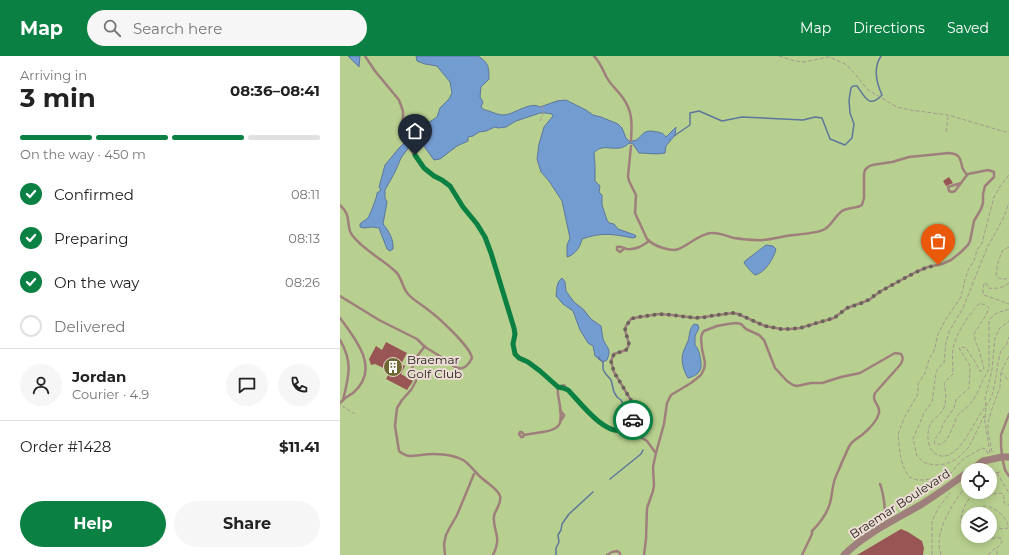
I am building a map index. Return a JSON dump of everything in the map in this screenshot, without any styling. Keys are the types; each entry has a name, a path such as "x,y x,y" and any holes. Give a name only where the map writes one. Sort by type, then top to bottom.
{"street":[{"path":"980,463 991,459 1005,457"},
{"name":"Braemar Boulevard","path":"844,555 887,523 922,504 961,477"}],"lane":[{"path":"365,56 375,71 399,100 403,112 401,132 420,164 450,186 485,237 514,328 515,334 513,344 515,354 540,371 558,387"},
{"path":"594,56 627,106 631,116 631,140"},
{"path":"631,146 628,176 629,182 636,195 635,213 647,239 652,244 675,250 699,237 710,233 738,238 769,240 824,230 843,210 862,205 864,198 865,170 874,165 909,157 954,153 958,156 962,168 967,175"},
{"path":"624,430 634,420 636,411 614,372 611,361 614,354 626,350 628,347 629,344 625,330 631,319 659,314 696,318 733,313 765,326 791,329 800,328 834,318 847,308 865,302 881,291 916,272 951,260 965,248 970,241 974,222 983,203 985,186 992,179 994,172 988,170 967,175 961,183 955,191 949,191 948,187 961,183"},
{"path":"340,205 348,216 349,229 354,238 374,256 396,272 408,294 440,319 463,343 471,353 472,358 464,368 458,368 450,363 450,359 443,358 417,339 379,320 340,296"},
{"path":"625,248 637,248 649,241"},
{"path":"340,318 357,341 364,356 366,367 365,375 361,384 353,393 340,403"},
{"path":"644,555 646,539 646,513 654,485 653,466 664,424 668,398 696,380 701,375 705,363 702,349 702,334 717,326 736,323 741,324 746,329 759,335 764,340 775,368 787,381 797,386 811,383 822,383 860,373 895,353 901,354 903,357 902,363 875,393 874,400 879,409 878,417 864,433 853,440 849,445 834,480 828,510 812,531 802,555"},
{"path":"340,340 349,359 349,371 343,400"},
{"path":"425,346 415,359 412,369 416,381 397,408 395,426 399,451 405,455 411,456 422,454 445,455 454,456 464,460 500,495 500,500 494,518 497,538 494,555"},
{"path":"558,387 564,385 597,421 613,430 624,430 647,441 656,453"},
{"path":"524,435 546,432 557,428 561,416 557,394 558,387"},
{"path":"1009,414 1001,435 1000,445 1005,457 1005,470 1009,476"},
{"path":"445,555 444,544 446,535 474,474"},
{"path":"880,484 884,494 884,511 887,523"},
{"path":"608,555 617,550 620,555"}],"path":[{"path":"779,56 804,62 828,57 845,64 856,74 868,90 897,107 948,115 1009,133"},
{"path":"540,121 543,114 542,103"},
{"path":"946,132 948,115"},
{"path":"991,459 986,449 982,448 962,460 950,473 942,477 917,480 909,477 903,466 898,435 904,418 918,394 918,384 924,375 928,359 934,351 938,334 961,297 966,275 974,261 977,250 982,243 994,197 1009,175"},
{"path":"985,418 984,416 969,447 957,459 946,464 935,465 925,463 917,456 912,439 924,413 932,402 936,373 938,368 944,363 946,342 949,332 963,308 987,248 1003,219 1009,204"},
{"path":"1009,247 1003,250 998,262 996,276 1002,280 1009,277"},
{"path":"1009,283 1003,288 994,289 988,288 987,284 984,283 983,293 984,295 1009,304"},
{"path":"1009,309 996,313 992,316 989,322 989,369 987,374 971,403 966,409 960,412 945,442 938,444 934,443 935,439 954,408 956,400 969,388 970,368 959,348 966,348 980,372 984,368 974,334 989,308 980,304 977,306 956,337 953,350 953,374 944,383 946,399 944,409 931,423 929,428 928,437 933,452 941,456 949,455 967,438 980,414 986,407 992,394 1000,350 1006,346 1009,337"},
{"path":"991,459 986,433 985,398 992,370 995,338 999,329 1009,321"},
{"path":"991,459 992,452 988,423 1000,387 1001,372 1009,356"},
{"path":"1001,372 1009,381"},
{"path":"340,403 343,407 354,414"},
{"path":"997,473 1009,493"},
{"path":"932,555 932,521 939,508 952,491"},
{"path":"964,507 976,493 980,492 991,494 1002,493 1004,494 1003,501 1009,506"},
{"path":"941,555 939,543 941,529 961,493"},
{"path":"980,507 991,507"},
{"path":"997,511 1001,514 1009,526 1008,528 1002,529 997,527"},
{"path":"988,555 1002,542 1001,538 997,538"},
{"path":"997,548 997,555"}],"green space":[{"path":"340,56 1009,56 1009,555 340,555"}],"water":[{"path":"348,56 360,56 359,67"},
{"path":"416,56 478,56 488,66 489,71 489,79 481,87 480,97 483,102 481,107 496,114 504,115 527,107 540,107 557,101 566,100 593,115 618,124 629,141 636,140 647,131 661,133 666,137 676,127 675,135 666,146 665,153 639,153 633,144 629,143 620,148 602,148 594,153 595,181 600,186 599,192 602,195 602,205 607,220 609,223 614,224 618,229 635,235 636,237 633,238 607,234 595,235 582,239 577,250 567,257 567,245 570,238 562,201 549,181 541,172 537,159 539,144 544,127 553,116 552,114 546,113 540,113 516,121 506,127 495,127 479,132 468,137 468,141 457,146 440,159 434,160 418,138 412,143 401,158 385,190 385,198 387,202 383,224 391,236 393,249 390,251 387,249 379,228 360,227 360,224 368,218 377,193 381,190 379,187 385,165 405,142 437,117 440,108 449,99 452,93 450,82 437,66 417,61"},
{"path":"766,245 773,246 776,249 775,253 766,268 759,274 755,275 744,263"},
{"path":"562,278 565,282 566,291 574,302 583,309 591,319 601,326 603,339 609,351 607,360 603,362 595,356 593,346 588,343 580,330 573,311 563,304 556,296 558,284"},
{"path":"694,324 698,325 699,328 695,336 695,345 698,349 701,366 697,374 688,378 683,368 682,357 688,341 690,330"}],"building":[{"path":"949,177 953,183 946,186 943,181"},
{"name":"Braemar Golf Club","path":"386,342 407,353 401,364 405,366 401,374 413,381 407,390 386,379 390,371 375,364 371,365 369,359 376,346 382,350"},
{"path":"901,529 922,541 924,548 923,555 857,555"}],"waterway":[{"path":"674,136 690,125 690,113 699,111 722,121 742,117 803,120 815,117 822,118 830,139 845,145 852,138 854,124 850,113 849,100 851,88 853,86 857,86 870,101 874,101 882,95 876,75 878,61 881,56"},
{"path":"599,357 599,359 603,362 603,369 605,373 611,380 614,392 623,404"},
{"path":"610,479 641,454 643,450"},
{"path":"556,555 556,548 559,542 558,535 562,524 569,514 593,492"}],"way so far":[{"path":"633,420 636,411 614,372 611,361 614,354 626,350 628,347 629,344 625,330 631,319 659,314 696,318 733,313 765,326 781,329 800,328 834,318 852,305 865,302 881,291 916,272 938,265"}],"place":[{"name":"Braemar Golf Club","path":"393,367"}],"route":[{"path":"415,155 424,168 450,186 485,237 514,328 515,338 513,344 515,354 540,371 558,387 568,390 597,421 609,428 619,431 624,430 633,420"}]}
